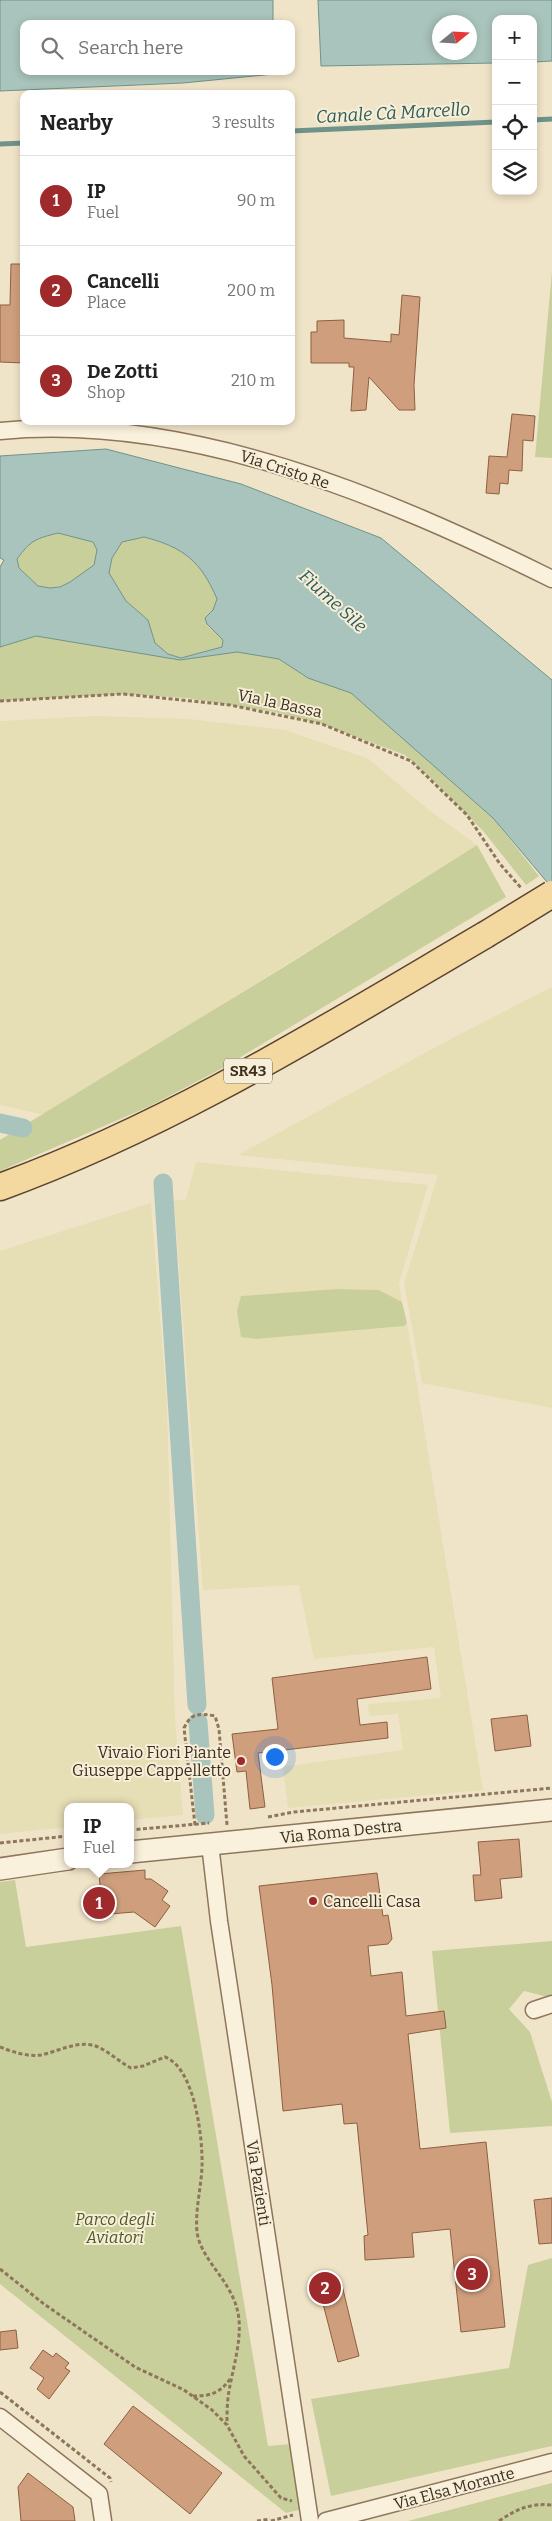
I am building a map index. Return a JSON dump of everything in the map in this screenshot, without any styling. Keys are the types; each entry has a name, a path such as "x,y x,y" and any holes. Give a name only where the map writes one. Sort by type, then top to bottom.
{"main road":[{"name":"SR43","path":"0,1187 49,1170 169,1114 314,1035 552,894"}],"street":[{"name":"Via Cristo Re","path":"0,431 21,429 106,431 195,444 271,462 486,546 552,579"},
{"name":"Via Roma Destra","path":"134,1851 215,1839 552,1810"},
{"name":"Via Pazienti","path":"215,1839 219,1921 310,2521"},
{"path":"0,1862 62,1859"},
{"path":"0,1869 62,1859"},
{"path":"534,2010 552,2004"},
{"path":"0,2417 99,2494 103,2521"},
{"name":"Via Elsa Morante","path":"326,2521 552,2462"}],"path":[{"name":"Via la Bassa","path":"0,701 123,694 230,705 322,724 411,761 467,815 500,864"},
{"path":"202,1714 215,1716 219,1729 215,1839 195,1823 184,1728 189,1718 202,1714"},
{"path":"260,1819 294,1812 552,1788"},
{"path":"215,1839 236,1821"},
{"path":"134,1830 195,1823 215,1839"},
{"path":"0,1843 64,1836"},
{"path":"0,2047 21,2054 40,2055 71,2046 88,2045 98,2047 131,2068 143,2066 165,2057 172,2059 183,2074 194,2099 201,2158 197,2205 197,2234 209,2258 227,2283 236,2302 240,2320 228,2392 227,2425"},
{"path":"0,2269 44,2304 135,2368 193,2396 212,2410 227,2425 244,2456 281,2498 308,2500"},
{"path":"193,2396 210,2396 222,2390 232,2376"},
{"path":"500,2521 522,2507 538,2504 552,2505"},
{"path":"257,2521 270,2519"}],"shaded area":[{"path":"96,716 189,719 285,730 369,759 429,810 477,845 45,1115 0,1105 0,721"},
{"path":"552,987 552,1408 422,1383 404,1283 438,1175 238,1155 445,1042"},
{"path":"196,1162 428,1185 399,1283 402,1302 379,1290 336,1289 241,1296 241,1337 256,1339 404,1326 407,1323 483,1790 288,1808 283,1767 403,1750 398,1714 369,1716 368,1704 441,1698 434,1647 314,1659 299,1585 203,1590 174,1201 186,1199"},
{"path":"151,1203 167,1405 175,1719 183,1815 134,1820 134,1803 64,1803 64,1827 0,1834 0,1251"}],"green space":[{"path":"552,271 552,458 535,457"},
{"path":"58,533 93,542 97,550 94,565 60,587 38,586 19,568 17,559 34,541"},
{"path":"144,537 180,551 197,565 217,599 207,625 223,640 222,647 181,658 168,654 155,643 148,620 126,601 109,573 112,558 122,541"},
{"path":"36,636 180,660 237,652 279,659 308,678 351,692 493,818 539,876 526,885 484,832 440,787 405,755 322,724 274,712 186,698 123,694 0,701 0,647"},
{"path":"477,845 506,897 219,1070 148,1107 0,1171 0,1140 292,962"},
{"path":"336,1289 379,1290 402,1302 407,1323 404,1326 256,1339 241,1337 237,1311 241,1296"},
{"name":"Parco degli Aviatori","path":"15,1880 26,1947 181,1926 268,2446 291,2444 303,2509 286,2513 0,2284 0,1882"},
{"path":"552,1941 552,1998 524,1991 509,2009 530,2032 552,2102 552,2126 450,2133 432,1951"},
{"path":"552,2258 552,2446 331,2496 311,2399 509,2368 528,2265"},
{"path":"552,2483 552,2521 408,2521"}],"water":[{"path":"0,0 273,0 273,20 20,20 20,75 264,75 183,83 0,91"},
{"path":"318,0 552,0 552,61 537,62 537,15 492,15 492,63 321,66"},
{"name":"Fiume Sile","path":"106,449 241,484 381,538 552,680 552,888 493,818 351,693 308,678 279,659 237,652 180,660 36,636 0,647 0,567 4,560 0,558 0,456","holes":["58,533 93,542 97,550 94,565 60,587 38,586 19,568 17,559 34,541","144,537 180,551 197,565 217,599 213,610 205,618 207,624 223,640 222,647 181,658 168,654 155,643 148,620 126,601 109,573 112,558 122,542"]}],"building":[{"path":"11,264 20,264 20,363 0,362 0,305 10,305"},
{"path":"402,295 420,297 414,385 415,410 399,410 369,377 366,410 351,411 354,367 349,367 349,363 311,363 311,332 317,332 317,321 344,320 344,338 391,342 391,334 399,335"},
{"path":"512,414 535,416 533,441 523,440 522,471 509,470 508,484 500,483 499,494 486,493 489,456 507,457"},
{"path":"427,1657 431,1689 357,1699 360,1725 387,1722 388,1738 258,1753 265,1807 250,1809 246,1771 237,1772 232,1734 278,1729 272,1678"},
{"path":"527,1715 531,1746 495,1751 491,1719"},
{"path":"519,1839 522,1877 500,1879 502,1898 475,1901 473,1875 481,1875 478,1842"},
{"path":"145,1870 145,1879 151,1879 168,1891 162,1900 170,1906 155,1927 134,1912 110,1914 108,1896 101,1896 99,1874"},
{"path":"377,1873 383,1916 388,1915 392,1939 388,1944 368,1946 371,1976 402,1972 406,2016 444,2011 446,2028 408,2034 420,2149 486,2142 505,2327 461,2332 450,2229 412,2233 414,2257 365,2260 364,2236 368,2235 357,2123 344,2124 342,2104 283,2111 272,1985 259,1886"},
{"path":"552,2198 552,2243 539,2244 534,2200"},
{"path":"341,2281 359,2356 338,2362 319,2288"},
{"path":"16,2330 18,2348 0,2350 0,2332"},
{"path":"43,2350 53,2357 56,2353 69,2363 65,2368 70,2371 49,2399 37,2389 44,2378 30,2368"},
{"path":"133,2406 222,2473 190,2514 104,2444"},
{"path":"28,2473 73,2507 75,2521 21,2521 18,2487"}],"waterway":[{"name":"Canale Cà Marcello","path":"537,120 552,119"},
{"name":"Canale Cà Marcello","path":"295,131 492,122"},
{"name":"Canale Cà Marcello","path":"0,144 20,143"},
{"path":"0,1123 23,1128"},
{"path":"163,1183 197,1705"},
{"path":"198,1722 205,1815"}],"place":[{"name":"Vivaio Fiori Piante Giuseppe Cappelletto","path":"241,1761"},
{"name":"Cancelli Casa","path":"313,1901"},
{"name":"IP","path":"99,1903"},
{"name":"De Zotti","path":"472,2274"},
{"name":"Cancelli","path":"325,2288"}]}
